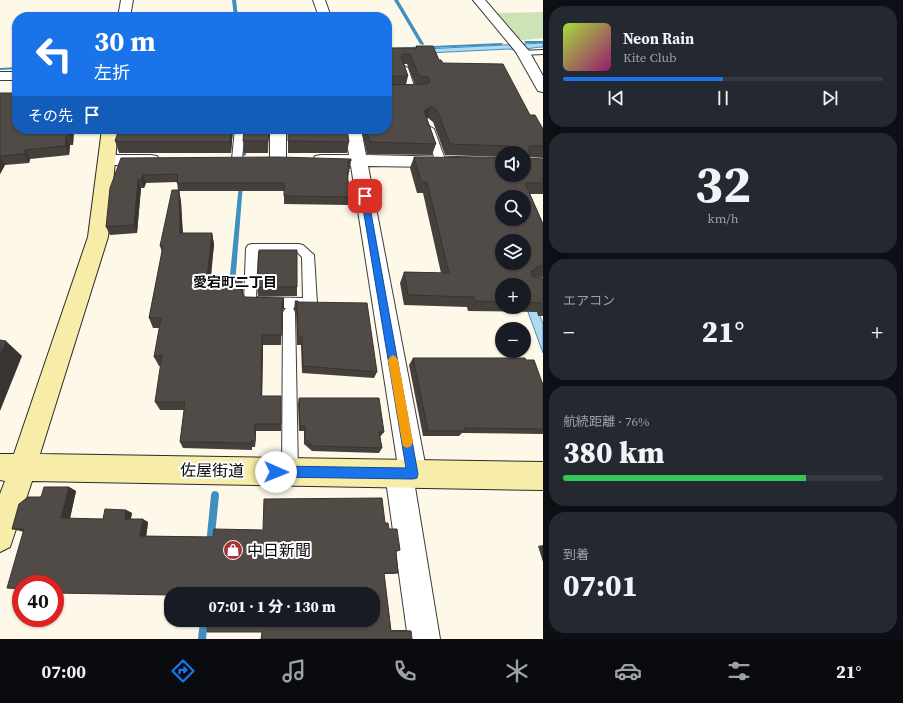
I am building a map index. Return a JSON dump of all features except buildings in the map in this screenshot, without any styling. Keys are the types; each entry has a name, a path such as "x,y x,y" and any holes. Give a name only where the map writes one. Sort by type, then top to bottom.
{"street":[{"path":"125,12 127,0"},
{"path":"319,0 323,12"},
{"path":"479,0 519,48 543,88"},
{"path":"0,76 12,76"},
{"path":"0,537 11,467 98,237 110,134"},
{"path":"272,159 277,134"},
{"path":"354,134 376,303 406,474 424,639"},
{"path":"219,160 272,159 495,163"},
{"path":"107,160 167,160"},
{"name":"佐屋街道","path":"11,467 543,476"}],"lane":[{"path":"519,48 543,52"},
{"path":"404,68 413,92"},
{"path":"427,122 441,162"},
{"path":"245,134 272,159"},
{"path":"310,303 308,255 299,248 252,248 250,302 310,303 325,303"},
{"path":"289,312 290,472"}],"green space":[{"path":"543,12 543,38 523,40 515,37 494,13"}],"water":[{"path":"543,43 543,47 522,50 509,49 392,55 392,51"},
{"path":"521,270 526,278 523,278"},
{"path":"531,292 543,324 543,353 529,314 531,314"}],"waterway":[{"path":"234,0 235,12"},
{"path":"396,0 422,44"},
{"path":"526,42 543,42"},
{"path":"392,49 501,44"},
{"path":"0,69 12,68"},
{"path":"244,155 246,134"},
{"path":"232,285 241,184"},
{"path":"210,545 215,495"},
{"path":"202,639 203,627"}],"slow traffic":[{"path":"393,360 407,442"}],"place":[{"name":"中日新聞","path":"233,550"}],"district":[{"name":"愛宕町二丁目","path":"235,282"}],"route":[{"path":"276,472 413,474 365,196"}]}
